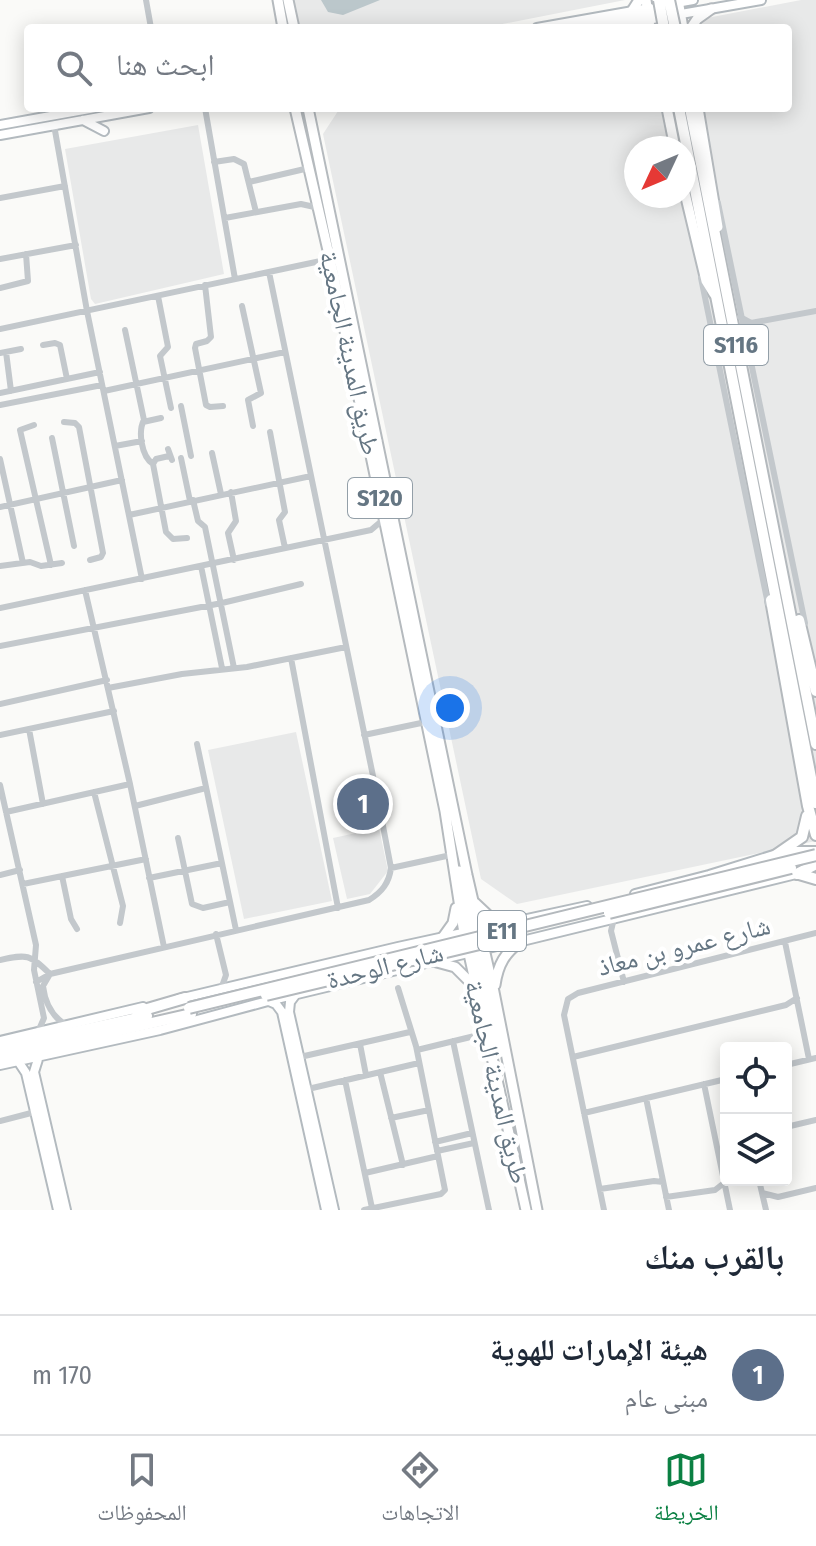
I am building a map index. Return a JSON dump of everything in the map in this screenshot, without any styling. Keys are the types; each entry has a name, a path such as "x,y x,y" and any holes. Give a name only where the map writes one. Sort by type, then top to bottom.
{"highway":[{"path":"659,0 663,24"},
{"name":"S116","path":"680,112 767,550 812,805"},
{"name":"S116","path":"691,112 816,744"},
{"path":"767,550 771,602 816,835"},
{"path":"785,581 793,597 816,691"},
{"path":"780,853 804,834 812,805"},
{"path":"780,853 816,853"},
{"name":"شارع الوحدة","path":"0,1058 816,853"},
{"path":"797,874 816,865"},
{"name":"شارع الوحدة","path":"0,1048 189,1010 816,865"},
{"path":"797,874 816,879"}],"main road":[{"path":"278,0 280,24"},
{"path":"288,0 293,24"},
{"path":"632,11 639,0"},
{"path":"594,24 677,5"},
{"path":"694,24 711,9"},
{"name":"طريق المدينة الجامعية","path":"294,112 316,192 389,540 449,842 455,889 494,992 537,1210"},
{"name":"طريق المدينة الجامعية","path":"309,112 473,901 471,931"},
{"path":"314,143 315,112"},
{"path":"668,112 673,136"},
{"path":"699,112 726,272 724,287"},
{"path":"689,208 706,281 714,294"},
{"path":"449,842 456,859 472,940 478,948 502,1058 510,1072"},
{"path":"443,937 455,918 455,889"},
{"path":"473,901 492,919 504,923"},
{"path":"494,992 500,963 510,949 521,941"},
{"path":"478,948 508,944"},
{"name":"طريق المدينة الجامعية","path":"478,948 476,989 523,1207"},
{"path":"433,961 455,967 476,989"}],"street":[{"path":"146,0 150,24"},
{"path":"677,5 693,0"},
{"path":"677,5 711,9 761,0"},
{"path":"559,24 632,11 648,14"},
{"path":"619,24 648,14"},
{"path":"0,125 73,112"},
{"path":"0,135 127,112"},
{"path":"206,112 235,279"},
{"path":"83,120 104,131"},
{"path":"54,125 87,311 142,579"},
{"path":"214,162 238,159 244,164 256,212"},
{"path":"249,182 309,168"},
{"path":"0,198 65,186"},
{"path":"301,204 316,192"},
{"path":"715,200 722,221 809,641 809,658"},
{"path":"225,218 301,204 319,208"},
{"path":"688,208 783,684 789,696"},
{"path":"0,259 76,245"},
{"path":"0,288 28,281 26,254"},
{"path":"0,329 330,259"},
{"path":"36,982 50,974 338,908 376,896 387,884 391,868 269,272"},
{"path":"205,285 211,337 195,347 207,406 223,406"},
{"path":"158,296 168,347 160,354 171,408"},
{"path":"242,306 261,393 248,400 253,426"},
{"path":"740,317 751,323 816,311"},
{"path":"743,334 751,323"},
{"path":"125,330 143,422 140,427 142,441 147,460 153,464"},
{"path":"43,345 60,345 67,379"},
{"path":"11,391 3,352 21,349"},
{"path":"0,405 136,384 285,352"},
{"path":"0,393 100,372"},
{"path":"181,406 191,456"},
{"path":"143,422 161,418"},
{"path":"64,422 72,422 79,427 103,554 90,560"},
{"path":"34,425 20,430 51,565"},
{"path":"270,432 285,512 279,520 285,548"},
{"path":"52,438 74,546"},
{"path":"115,446 142,441"},
{"path":"212,453 221,494"},
{"path":"170,455 156,459 153,464 161,508 168,536 173,539 187,538"},
{"path":"181,458 198,521 205,527 234,668"},
{"path":"0,459 23,563"},
{"path":"129,515 311,476"},
{"path":"0,507 122,480"},
{"path":"231,492 236,521 228,533 234,560"},
{"path":"0,608 371,530 384,517"},
{"path":"371,530 389,540"},
{"path":"0,566 30,562 41,566 62,563"},
{"path":"201,566 222,668"},
{"path":"0,646 222,603 301,584"},
{"path":"85,590 164,947"},
{"path":"0,704 108,684 234,668 346,647"},
{"path":"291,658 338,908"},
{"path":"0,735 114,711"},
{"path":"364,735 426,722"},
{"path":"29,729 43,804"},
{"path":"197,744 236,930"},
{"path":"6,812 130,784"},
{"path":"0,785 36,945 36,982 47,1009 70,1026"},
{"path":"135,806 206,788"},
{"path":"94,792 123,906 120,923"},
{"path":"0,828 10,826"},
{"path":"178,838 183,871 194,906 203,908 230,902"},
{"path":"0,1065 160,1030 220,991 667,886 780,853 816,846"},
{"path":"391,868 451,855"},
{"path":"23,884 146,859"},
{"path":"149,878 222,863"},
{"path":"0,875 20,870"},
{"path":"508,944 797,874"},
{"path":"62,876 71,919 77,929"},
{"path":"614,918 611,931 624,982"},
{"path":"600,922 611,931"},
{"name":"شارع عمرو بن معاذ","path":"573,1057 564,1015 566,1005 578,993 816,933"},
{"path":"216,934 226,975 241,986"},
{"path":"785,942 799,1011 813,1058 792,1063"},
{"path":"0,1041 70,1026 268,1001 478,948"},
{"path":"0,960 24,955 36,960 50,974"},
{"path":"35,1034 43,1026 47,1009 43,990 50,974"},
{"path":"220,991 226,975"},
{"path":"364,1210 445,1192 417,1050 398,988"},
{"path":"297,994 290,1002 289,1012 334,1210"},
{"path":"604,1210 573,1057 786,1005 797,998"},
{"path":"268,1001 276,1004 282,1012 326,1210"},
{"path":"786,1005 799,1011"},
{"path":"300,1057 410,1032"},
{"path":"417,1050 487,1033"},
{"path":"453,1041 489,1210"},
{"path":"360,1044 366,1075"},
{"path":"290,1047 296,1049 300,1057"},
{"path":"39,1056 34,1068 66,1210"},
{"path":"18,1061 25,1069 29,1083 58,1210"},
{"path":"308,1089 419,1063"},
{"path":"380,1072 403,1165"},
{"path":"345,1080 372,1208"},
{"path":"584,1113 720,1080"},
{"path":"29,1083 34,1083 41,1099"},
{"path":"704,1084 720,1163"},
{"path":"646,1098 669,1210"},
{"path":"391,1118 429,1110"},
{"path":"0,1121 35,1112"},
{"path":"792,1126 816,1120"},
{"path":"435,1142 472,1133"},
{"path":"365,1173 474,1143"},
{"path":"600,1189 663,1182"},
{"path":"666,1197 715,1190 720,1186"},
{"path":"725,1186 730,1210"},
{"path":"760,1186 766,1210"},
{"path":"762,1193 778,1197 816,1188"}],"shaded area":[{"path":"292,0 625,0 502,24 296,24"},
{"path":"321,0 380,0 343,15 328,12"},
{"path":"801,0 816,0 816,841 517,904 481,879 323,134 337,112 792,112 792,24 676,24"},
{"path":"198,125 224,274 95,304 91,299 65,149"},
{"path":"296,732 332,901 244,919 208,750"},
{"path":"379,828 388,871 370,894 347,899 333,838"}],"place":[{"name":"هيئة الإمارات للهوية","path":"363,804"}]}
